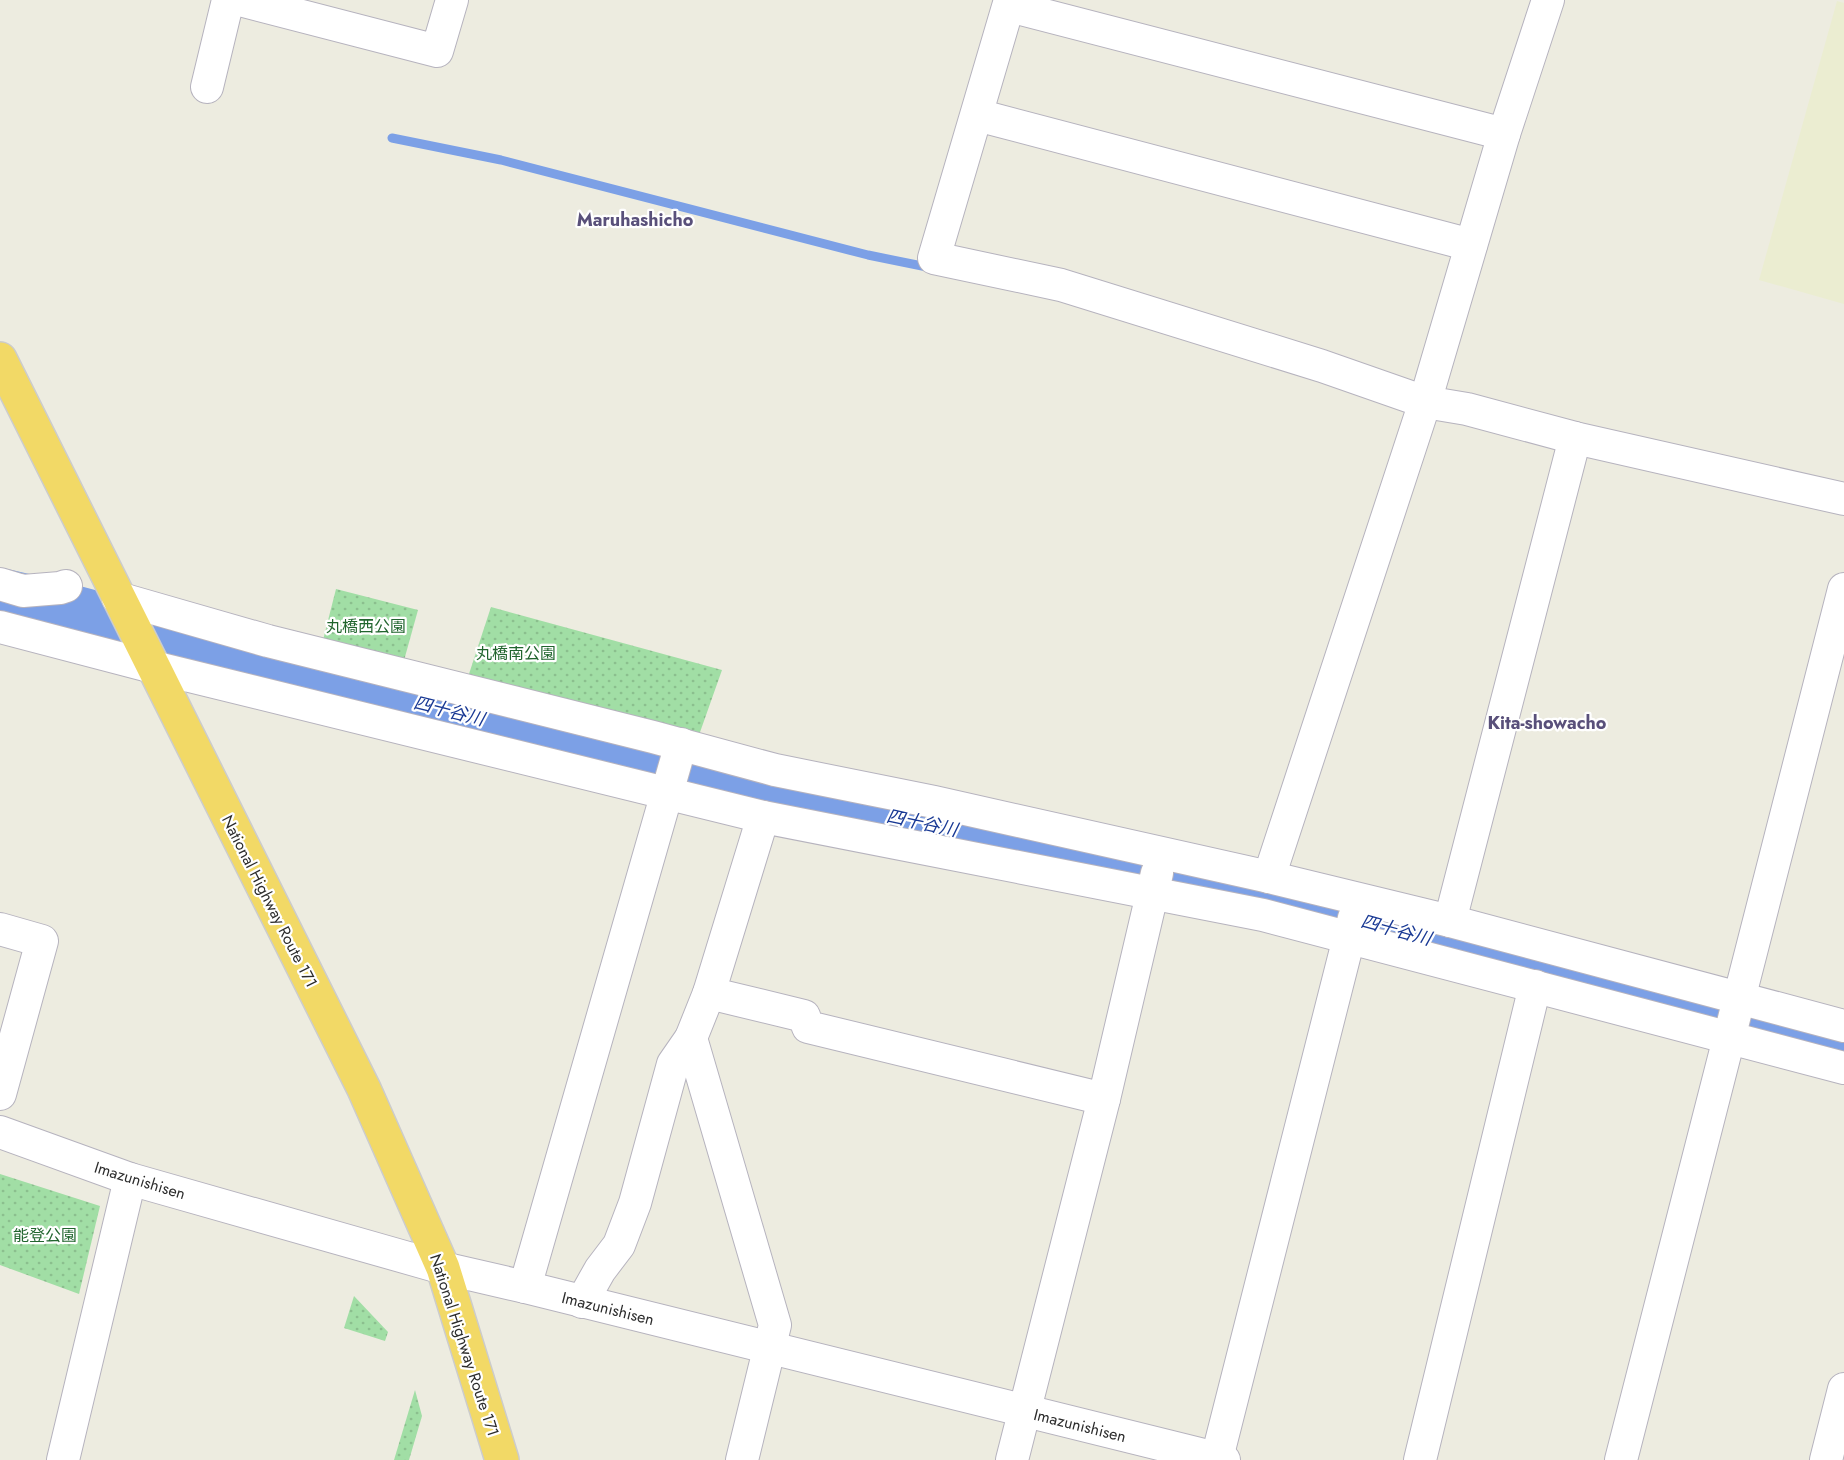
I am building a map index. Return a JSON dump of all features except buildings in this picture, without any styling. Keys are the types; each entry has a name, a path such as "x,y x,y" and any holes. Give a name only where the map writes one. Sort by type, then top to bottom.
{"highway":[{"name":"National Highway Route 171","path":"0,359 364,1089 443,1268 502,1460"}],"street":[{"path":"207,87 228,0"},
{"path":"240,0 437,51 452,0"},
{"path":"1269,877 1425,402 1504,134 1548,0"},
{"path":"1504,134 1009,3 934,258 1061,285 1322,366 1425,402 1467,409 1575,438 1844,499"},
{"path":"977,115 1471,245"},
{"path":"1450,921 1575,438"},
{"path":"0,584 23,591 66,586"},
{"path":"1621,1460 1844,589"},
{"path":"123,607 268,641 556,739 674,768 763,817 1156,873 1269,877 1450,921 1734,1018 1844,1068"},
{"path":"0,627 556,739 674,768 775,770 934,802 1156,873 1263,915 1535,986 1734,1018 1844,1026"},
{"path":"525,1287 674,768"},
{"path":"582,1302 600,1270 619,1245 635,1203 673,1064 692,1038 709,993 763,817"},
{"path":"1012,1460 1104,1099 1156,873"},
{"path":"1220,1459 1359,899"},
{"path":"0,929 42,941 0,1094"},
{"path":"1420,1460 1535,986"},
{"path":"709,993 804,1016 808,1027 1104,1099"},
{"path":"692,1038 775,1326 742,1460"},
{"name":"Imazunishisen","path":"0,1132 130,1179 443,1268 1220,1459"},
{"path":"63,1460 130,1179"},
{"path":"1826,1460 1844,1389"}],"shaded area":[{"path":"1837,1 1844,3 1844,304 1759,280"}],"green space":[{"name":"丸橋西公園","path":"336,589 418,610 403,664 322,644"},
{"name":"丸橋南公園","path":"491,607 722,670 699,735 467,680"},
{"name":"能登公園","path":"0,1174 100,1206 79,1294 0,1265"},
{"path":"354,1296 388,1332 385,1341 344,1328"},
{"path":"415,1390 422,1416 409,1460 394,1460"}],"waterway":[{"path":"392,138 501,160 868,255 932,268"},
{"name":"四十谷川","path":"0,597 747,786 1278,899 1844,1048"}],"district":[{"name":"Maruhashicho","path":"635,220"},
{"name":"Kita-showacho","path":"1547,723"}]}
